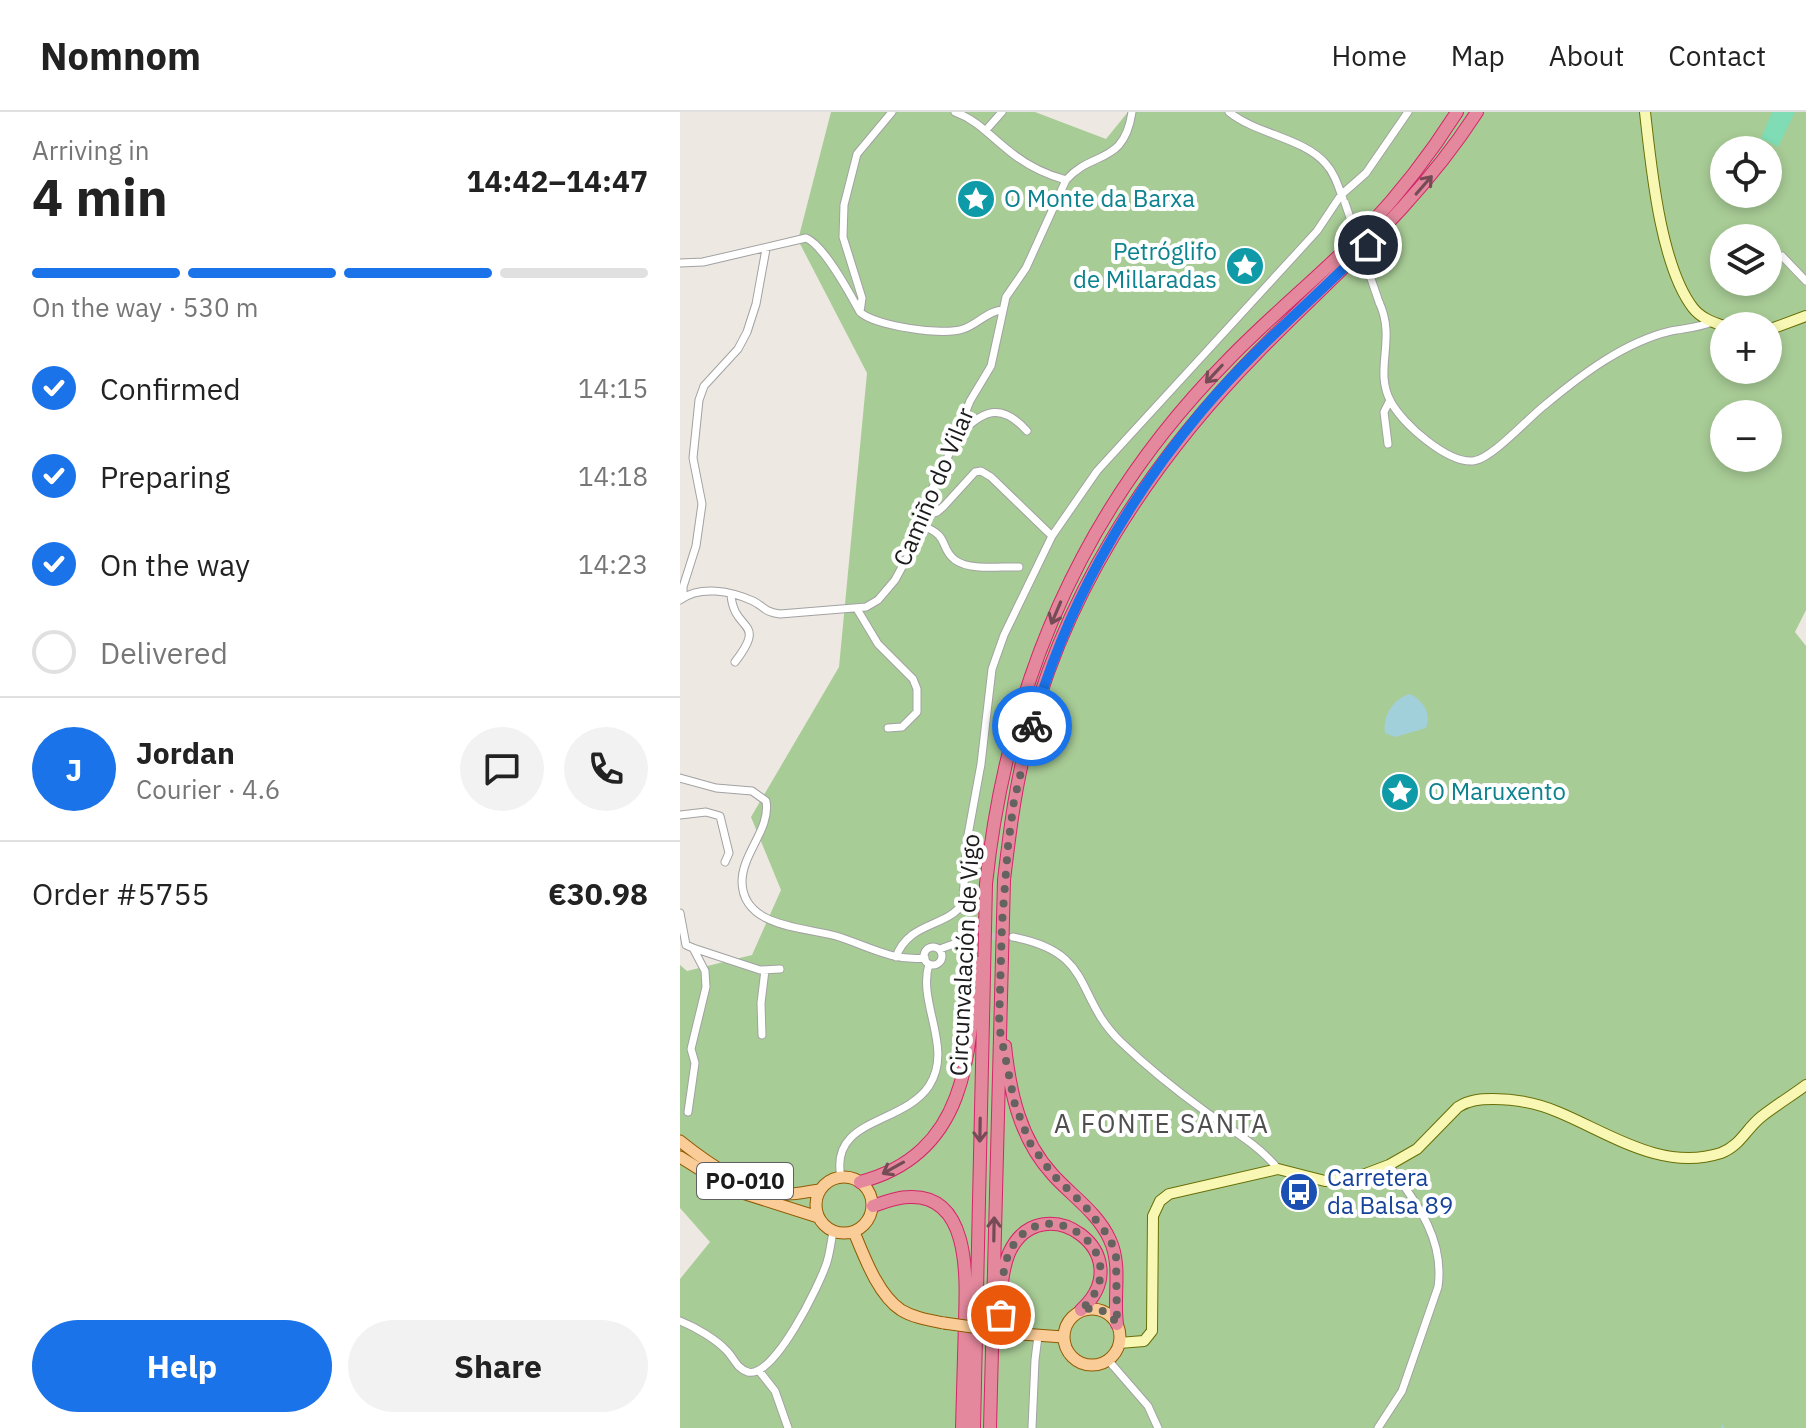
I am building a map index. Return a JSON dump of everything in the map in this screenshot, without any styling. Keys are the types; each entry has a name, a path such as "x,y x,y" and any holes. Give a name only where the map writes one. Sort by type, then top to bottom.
{"highway":[{"name":"Circunvalación de Vigo","path":"974,1428 986,884 993,820 1029,680 1061,601 1106,515 1143,459 1235,352 1385,209 1457,112"},
{"name":"Circunvalación de Vigo","path":"990,1424 1003,894 1014,801 1036,710 1056,655 1110,540 1155,471 1201,412 1259,351 1390,224 1450,154 1477,112"},
{"path":"860,1182 895,1168 922,1148 955,1102 968,1059 977,927 986,884"},
{"path":"999,1026 1015,1105 1030,1143 1053,1175 1084,1205 1110,1238 1116,1256 1117,1324"},
{"path":"873,1206 908,1197 920,1198 940,1207 957,1231 965,1268 962,1428"},
{"path":"990,1424 997,1394 1005,1264 1016,1242 1028,1231 1046,1224 1062,1225 1077,1231 1092,1245 1100,1263 1099,1284 1089,1303 1081,1310"}],"main road":[{"name":"PO-010","path":"680,1141 716,1167 754,1185 790,1194 820,1190"},
{"name":"PO-010","path":"680,1157 733,1190 818,1217"},
{"path":"841,1177 860,1182 867,1188 873,1206 868,1222 854,1232 833,1232 818,1217 816,1204 820,1190 830,1180 841,1177"},
{"path":"854,1232 890,1300 911,1315 944,1323 1063,1337"},
{"path":"1099,1309 1110,1315 1117,1324 1119,1343 1108,1360 1098,1365 1081,1363 1068,1353 1063,1337 1070,1318 1081,1310 1099,1309"}],"street":[{"path":"860,312 862,298 843,237 844,205 857,154 892,112"},
{"path":"955,112 986,130 1007,150 1041,173 1066,180"},
{"path":"986,130 1002,112"},
{"path":"680,263 703,262 800,239 811,240 860,312 877,322 946,333 967,328 991,312 1002,310 1006,297 1026,268 1066,180 1121,144 1132,112"},
{"path":"1229,112 1246,124 1310,151 1325,163 1337,181 1386,320 1388,334 1383,377 1390,400 1417,433 1464,460 1478,461 1485,457 1545,405 1603,362 1632,346 1671,331 1692,329 1710,323"},
{"path":"896,957 899,949 919,930 950,917 963,903 966,846 981,764 990,677 1004,635 1052,536 1097,471 1317,231 1366,173 1408,112"},
{"path":"1645,112 1651,171 1665,245 1692,307 1710,320"},
{"path":"682,599 696,546 702,504 693,458 699,400 704,386 738,349 747,332 756,304 766,249"},
{"path":"1782,256 1806,281"},
{"name":"Camiño do Vilar","path":"857,609 872,605 895,580 914,545 922,509 947,459 970,401 991,366 1002,310"},
{"path":"1782,325 1806,316"},
{"path":"1388,444 1384,412 1390,400"},
{"path":"956,432 961,433 972,422 995,412 1014,416 1027,431"},
{"path":"922,516 937,512 975,472 981,471 1052,536"},
{"path":"920,525 939,534 954,559 969,565 1019,567"},
{"path":"682,599 700,590 713,590 751,601 767,612 780,614 857,609 869,633 913,679 917,689 917,712 902,727 888,728"},
{"path":"731,595 733,611 751,635 751,642 735,662"},
{"path":"680,778 716,788 752,791 766,801 764,822 748,854 742,885 746,898 756,910 786,926 833,935 896,957 935,965 941,961 940,949"},
{"path":"680,815 706,812 720,816 729,853 725,862"},
{"path":"680,913 687,947 705,971 706,987 691,1049 695,1063 688,1112"},
{"path":"1013,937 1037,942 1062,955 1076,971 1103,1019 1121,1042 1189,1100 1256,1148 1278,1169"},
{"path":"841,1177 839,1154 849,1138 912,1103 930,1084 937,1056 926,989 925,952 930,947 940,949 970,938"},
{"path":"687,947 765,970 780,969"},
{"path":"762,1035 761,1003 765,970"},
{"path":"1119,1343 1144,1341 1152,1331 1154,1211 1160,1201 1178,1191 1278,1169 1325,1181 1341,1181 1389,1165 1417,1149 1458,1107 1466,1102 1488,1099 1534,1104 1559,1112 1622,1144 1664,1155 1707,1156 1733,1147 1759,1119 1806,1085"},
{"path":"1378,1428 1402,1391 1440,1273 1434,1237 1408,1190 1389,1165"},
{"path":"680,1321 724,1347 744,1371 760,1372 787,1339 813,1296 828,1260 833,1232"},
{"path":"1032,1428 1038,1336"},
{"path":"1108,1360 1148,1406 1158,1428"},
{"path":"760,1372 775,1391 788,1428"}],"green space":[{"path":"831,112 1035,112 1106,139 1128,112 1806,112 1806,610 1795,632 1806,646 1806,1428 680,1428 680,1279 710,1242 680,1208 680,965 687,971 752,955 781,890 751,817 839,667 867,373 798,240"},
{"path":"1772,112 1795,112 1782,139 1782,136 1762,136"}],"water":[{"path":"1410,694 1425,708 1428,717 1426,728 1395,737 1385,733 1385,720 1390,709 1399,699"}],"tunnel":[{"path":"970,938 1004,936"}],"way so far":[{"path":"1001,1315 1005,1264 1010,1251 1028,1231 1054,1224 1086,1237 1098,1256 1099,1284 1089,1303 1081,1310 1099,1309 1110,1315 1117,1324 1116,1256 1110,1238 1084,1205 1053,1175 1030,1143 1015,1105 999,1026 1004,880 1014,801 1032,726"}],"place":[{"name":"O Monte da Barxa","path":"976,199"},
{"name":"Petróglifo de Millaradas","path":"1245,266"},
{"name":"O Maruxento","path":"1400,792"},
{"name":"Carretera da Balsa 89","path":"1299,1192"}],"district":[{"name":"A FONTE SANTA","path":"1162,1124"}],"route":[{"path":"1032,726 1056,655 1088,582 1110,540 1155,471 1220,391 1368,245"}]}
